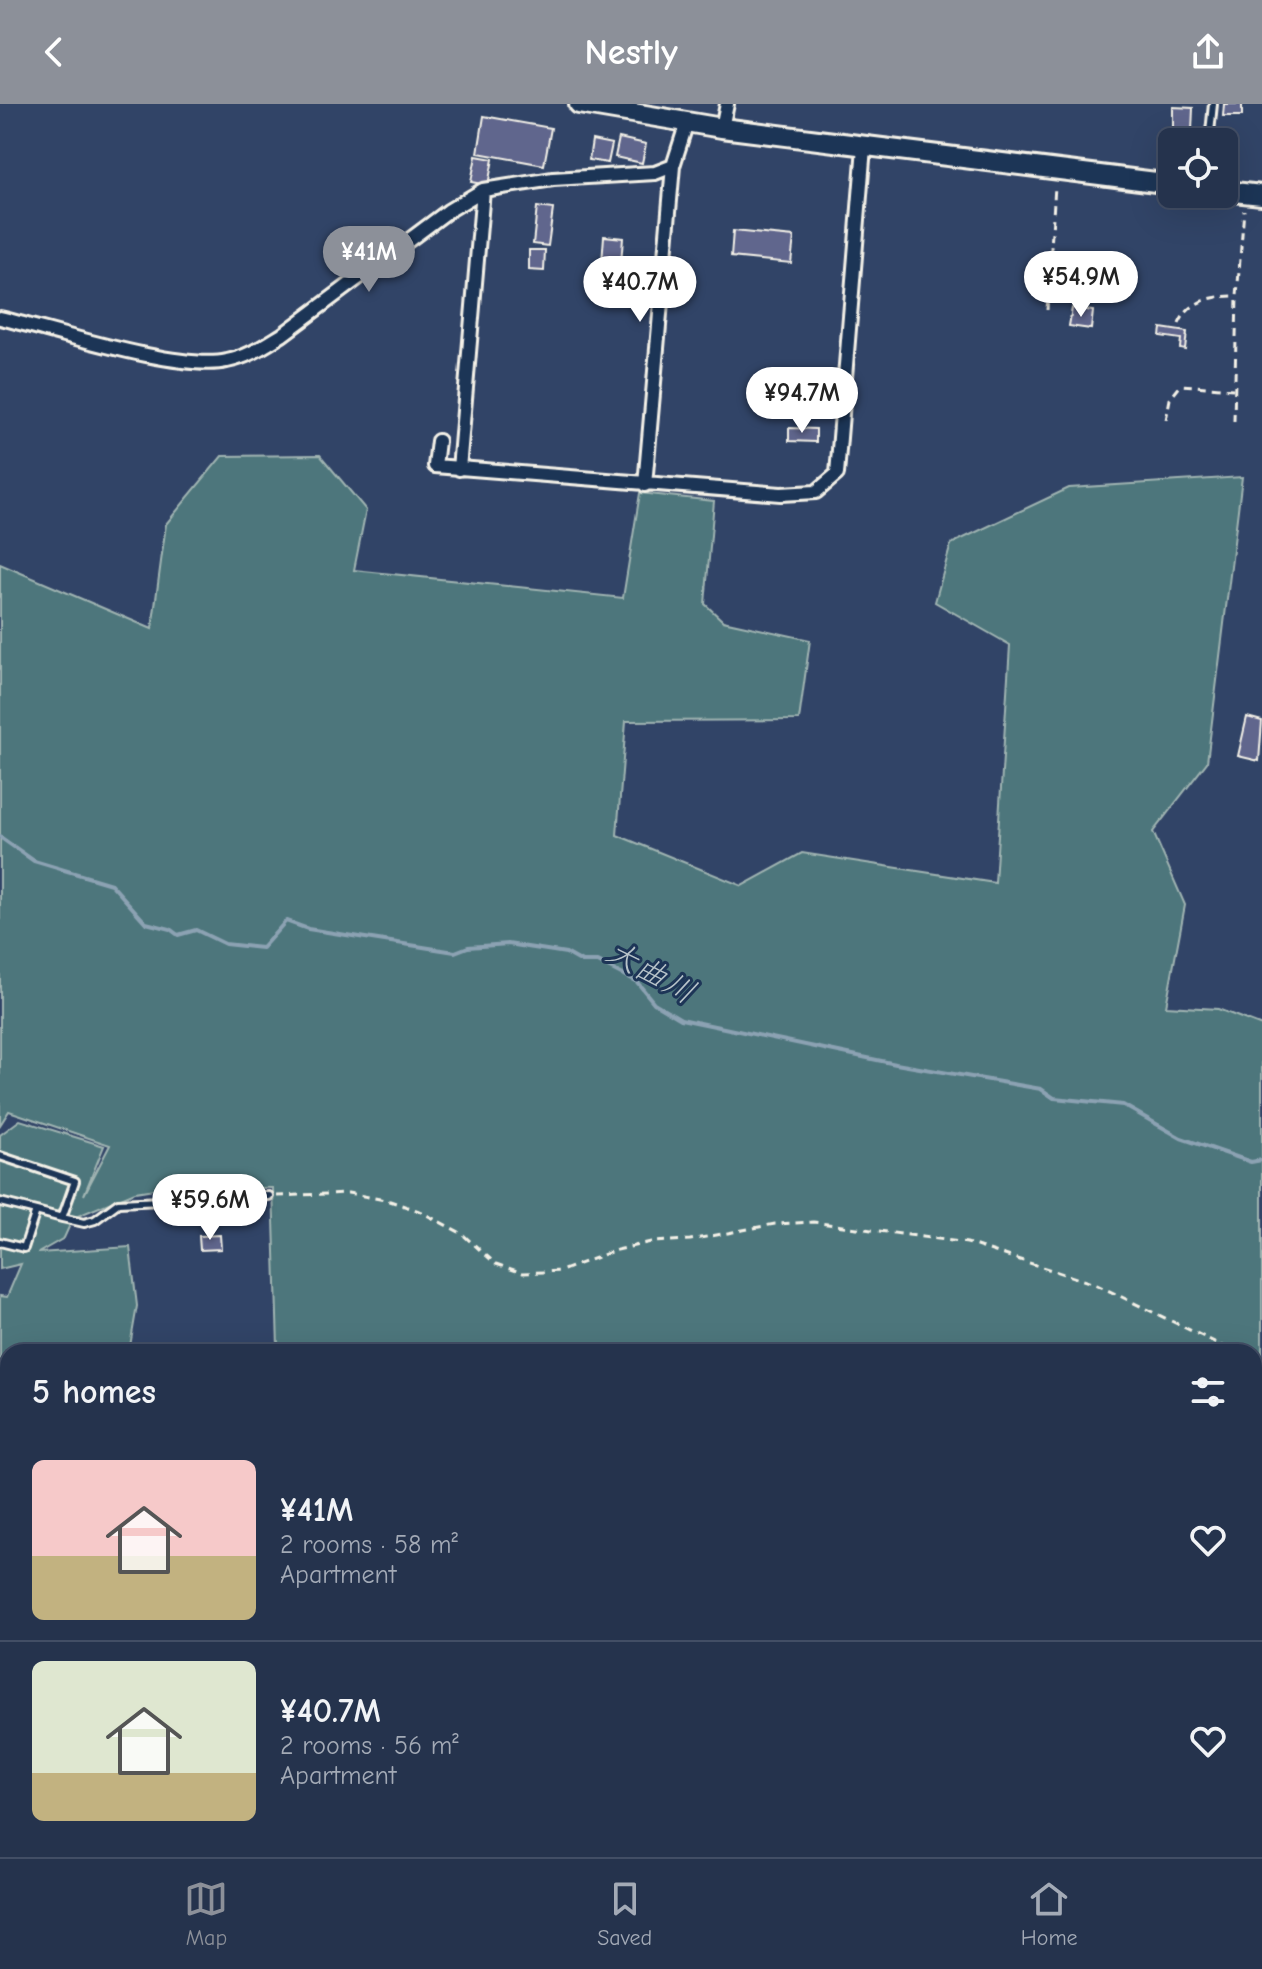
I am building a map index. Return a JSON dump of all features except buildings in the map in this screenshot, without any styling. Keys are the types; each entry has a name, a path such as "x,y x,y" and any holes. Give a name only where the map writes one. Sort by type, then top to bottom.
{"main road":[{"path":"579,104 722,128 1158,182"},
{"path":"1238,193 1262,195"}],"street":[{"path":"722,128 727,104"},
{"path":"645,485 673,166 687,122"},
{"path":"438,441 435,466 645,485 781,494 816,492 837,474 864,147"},
{"path":"0,318 188,363 225,362 254,353 282,335 448,211 483,190 553,179 655,173 673,166"},
{"path":"459,469 483,190"}],"lane":[{"path":"1210,128 1213,104"},
{"path":"0,1156 75,1181 62,1218"},
{"path":"0,1202 84,1223 95,1220 118,1203 269,1196"},
{"path":"0,1242 24,1248 36,1211"}],"path":[{"path":"1047,310 1056,170"},
{"path":"1234,421 1237,296 1245,216 1238,202"},
{"path":"1179,324 1184,312 1198,303 1237,296"},
{"path":"1166,420 1170,399 1181,385 1233,389"},
{"path":"269,1196 348,1193 390,1201 419,1211 461,1233 496,1264 523,1273 561,1271 628,1247 703,1238 775,1224 813,1222 967,1243 1095,1284 1219,1344"}],"green space":[{"path":"320,455 366,510 354,570 623,598 640,493 714,501 705,604 723,621 810,640 799,720 626,721 617,835 742,886 802,853 995,883 1010,645 935,602 951,544 1069,488 1242,477 1207,762 1153,832 1185,905 1166,1006 1218,1009 1262,1026 1262,1344 278,1344 273,1188 167,1187 135,1192 73,1218 64,1238 38,1253 130,1247 137,1306 130,1344 0,1344 0,1296 7,1297 21,1264 0,1269 0,1135 20,1120 104,1146 84,1195 110,1145 9,1111 0,1125 0,564 152,629 166,524 222,456"}],"waterway":[{"name":"大曲川","path":"0,837 34,861 111,884 146,923 170,929 178,935 196,930 225,944 262,948 286,921 308,929 455,952 468,947 508,944 566,953 582,962 598,962 637,982 654,1003 681,1019 896,1064 1041,1089 1054,1098 1123,1105 1181,1138 1251,1162 1262,1160"}]}
